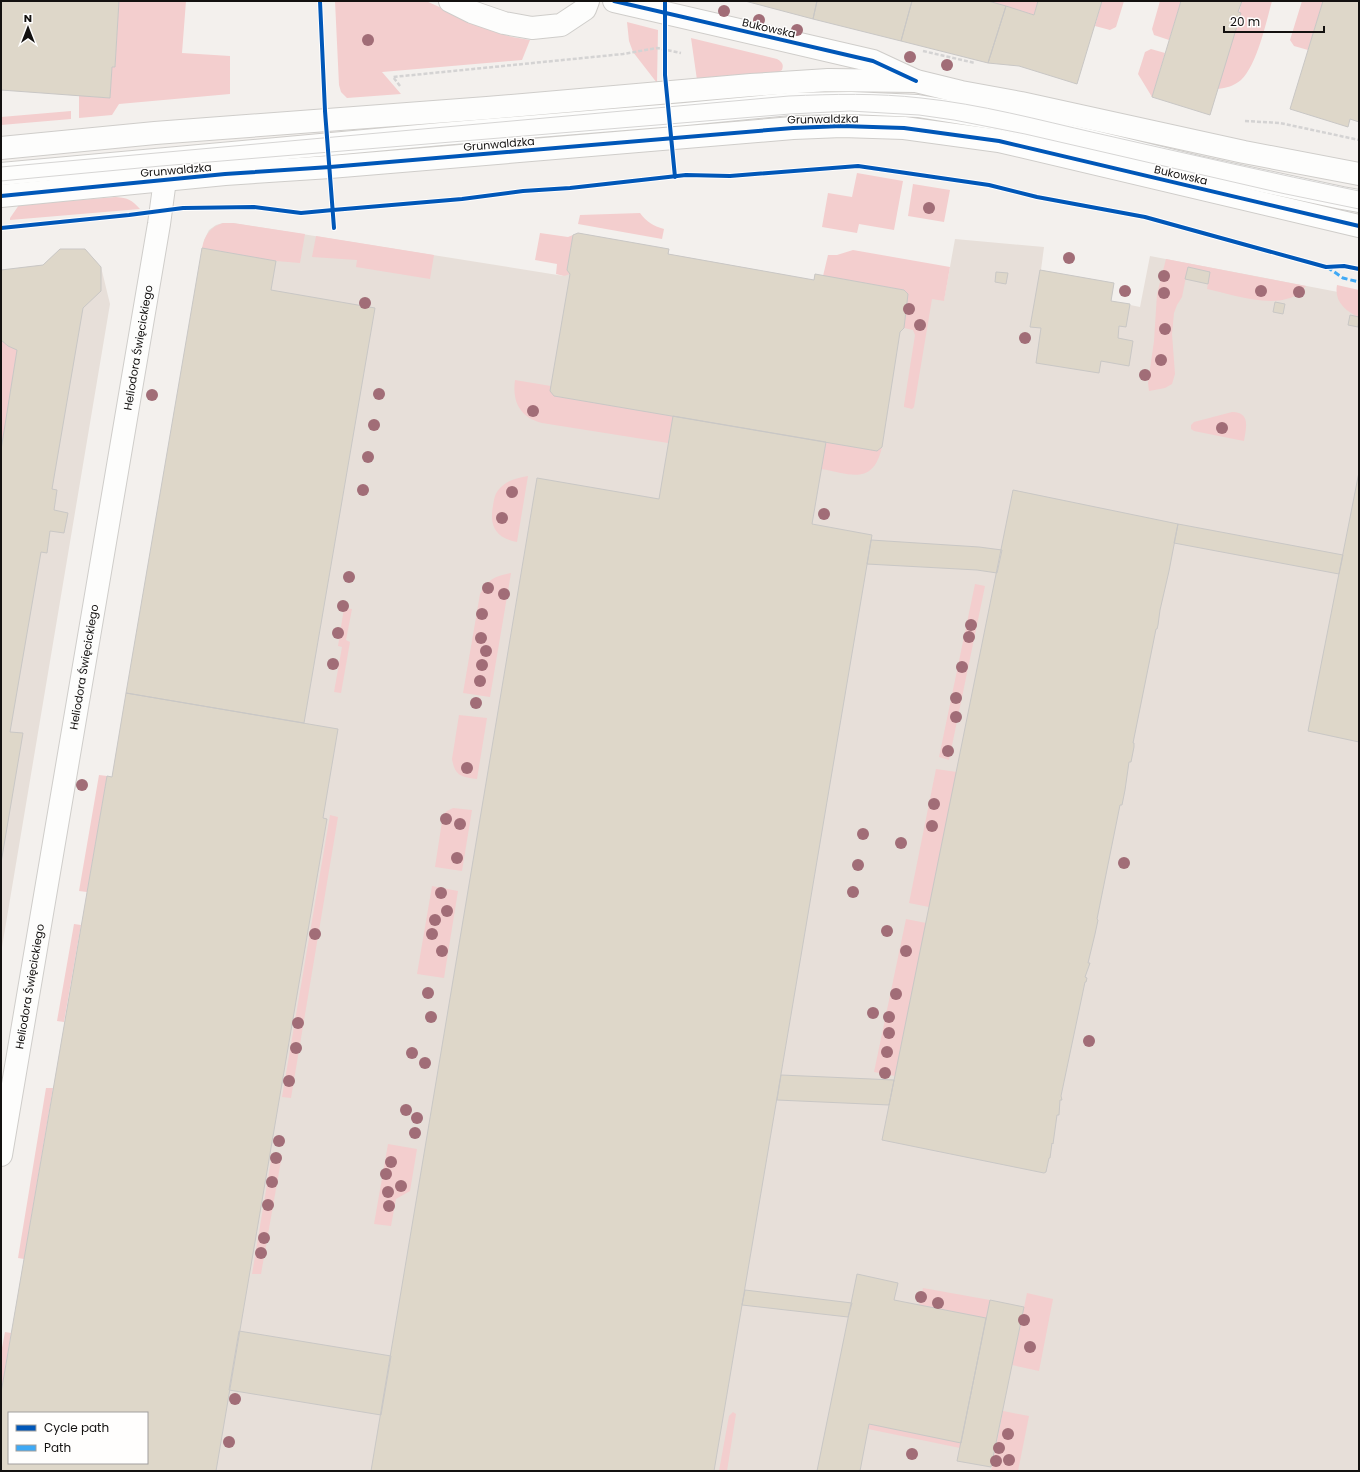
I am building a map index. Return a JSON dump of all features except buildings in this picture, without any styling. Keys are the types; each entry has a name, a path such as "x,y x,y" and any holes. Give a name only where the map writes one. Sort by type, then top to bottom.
{"street":[{"path":"450,1 472,12 504,23 532,28 561,25 585,9 588,1"},
{"name":"Bukowska","path":"614,1 873,61 916,81 961,92 1021,102 1244,152 1357,174"},
{"path":"1,148 155,133 828,80 916,81"},
{"name":"Grunwaldzka","path":"1,174 433,134 686,114 789,104 851,102 918,106 1004,120 1198,166 1359,201"},
{"name":"Grunwaldzka","path":"1,196 165,180 793,128 842,126 904,128 999,141"},
{"name":"Bukowska","path":"999,141 1359,226"},
{"name":"Heliodora Święcickiego","path":"1,1155 159,224 165,180"}],"path":[{"path":"665,13 667,93"},
{"path":"400,87 393,77 623,54 657,48 681,53"}],"shaded area":[{"path":"119,1 186,1 182,53 230,56 230,94 119,104 112,115 79,118 79,95 110,98 112,67 115,67"},
{"path":"335,1 426,1 495,32 530,40 522,60 382,72 401,94 347,98 341,92 339,85"},
{"path":"988,1 1038,1 1034,15"},
{"path":"1102,1 1124,1 1116,27 1110,30 1095,26"},
{"path":"1160,1 1181,1 1169,40 1154,35 1152,29"},
{"path":"1242,1 1272,1 1264,32 1247,73 1236,84 1218,89"},
{"path":"1302,1 1323,1 1308,50 1294,46 1290,40"},
{"path":"627,22 658,30 657,83 633,52 629,41"},
{"path":"691,38 777,59 782,63 782,70 777,73 697,80"},
{"path":"1151,49 1165,53 1152,97 1138,74 1145,52"},
{"path":"71,111 71,119 1,125 1,117"},
{"path":"857,173 903,181 894,230 859,224 857,233 822,227 828,193 852,197"},
{"path":"913,184 950,190 944,222 908,216"},
{"path":"116,197 130,200 140,209 10,220 19,205"},
{"path":"640,213 650,223 664,229 662,239 578,224 580,215"},
{"path":"223,223 233,223 305,234 300,263 276,261 202,248 211,229"},
{"path":"233,223 564,276 567,270 573,236 578,233 669,249 669,254 814,280 815,274 944,300 955,239 1044,247 1041,270 1114,283 1111,301 1140,307 1150,256 1359,296 1359,1471 1,1471 1,1393 107,776 112,777 204,240 209,230 216,225"},
{"path":"540,233 568,237 573,235 567,270 570,274 564,276 556,274 557,264 535,260"},
{"path":"316,236 434,255 430,279 356,267 357,260 312,257"},
{"path":"60,249 85,249 101,267 110,304 1,953 1,270 43,265"},
{"path":"853,250 950,267 944,301 932,299 914,407 912,409 904,407 915,335 913,330 904,328 908,294 904,290 823,276 828,255 837,255"},
{"path":"1166,259 1306,286 1297,294 1286,299 1273,301 1245,298 1207,289 1210,272 1188,267 1182,297 1174,313 1172,334 1175,374 1172,384 1165,388 1149,391 1148,383 1154,341 1157,294"},
{"path":"1337,285 1359,290 1359,317 1349,312 1339,301 1337,296"},
{"path":"1,340 8,346 17,350 1,450"},
{"path":"515,380 551,386 550,391 554,396 673,416 668,443 542,423 534,420 523,413 516,402 514,388"},
{"path":"1232,412 1238,413 1245,418 1246,426 1244,441 1194,431 1191,429 1191,425 1194,422"},
{"path":"826,442 877,451 882,447 873,468 867,472 851,475 821,469"},
{"path":"528,476 517,542 504,538 496,530 492,520 493,503 498,490 503,485 513,480"},
{"path":"511,573 490,697 463,693 480,594 492,579"},
{"path":"975,584 985,586 949,760 939,757"},
{"path":"344,608 352,609 346,640 350,642 341,693 334,692 342,647 338,646"},
{"path":"459,715 487,718 477,779 460,775 453,765 452,759"},
{"path":"936,769 957,772 929,907 909,903"},
{"path":"99,775 107,776 87,892 79,891"},
{"path":"453,808 472,810 462,871 435,867 443,815"},
{"path":"330,815 338,817 291,1098 282,1097"},
{"path":"432,886 458,891 444,978 417,974"},
{"path":"906,919 926,923 895,1076 874,1072"},
{"path":"74,924 81,925 64,1022 57,1021"},
{"path":"46,1088 53,1088 24,1259 18,1258"},
{"path":"388,1144 417,1149 410,1191 396,1199 391,1226 374,1224"},
{"path":"272,1154 282,1155 261,1274 252,1274"},
{"path":"923,1288 990,1300 986,1318 919,1305"},
{"path":"1027,1293 1053,1299 1039,1371 1012,1365"},
{"path":"5,1332 11,1333 1,1393 1,1353"},
{"path":"1003,1411 1029,1416 1018,1471 991,1471"},
{"path":"733,1412 736,1414 727,1471 719,1471 729,1416"},
{"path":"869,1424 961,1443 960,1448 868,1429"}],"tram line":[{"path":"1,167 789,96 839,94 905,96 987,108 1359,191"},
{"path":"1,181 161,166 790,114 850,111 919,115 954,120 1025,134 1281,193 1359,209"}],"marked path":[{"path":"1327,267 1343,278 1359,282"}],"cycle path":[{"path":"320,1 325,111 334,228"},
{"path":"614,1 873,61 916,81"},
{"path":"665,1 665,75 675,177"},
{"path":"1,196 225,174 330,167 793,128 842,126 904,128 999,141 1359,226"},
{"path":"1,228 183,208 254,207 301,213 462,199 523,191 570,188 686,175 730,176 858,166 989,185 1037,197 1145,217 1326,267 1344,266 1359,269"}]}
